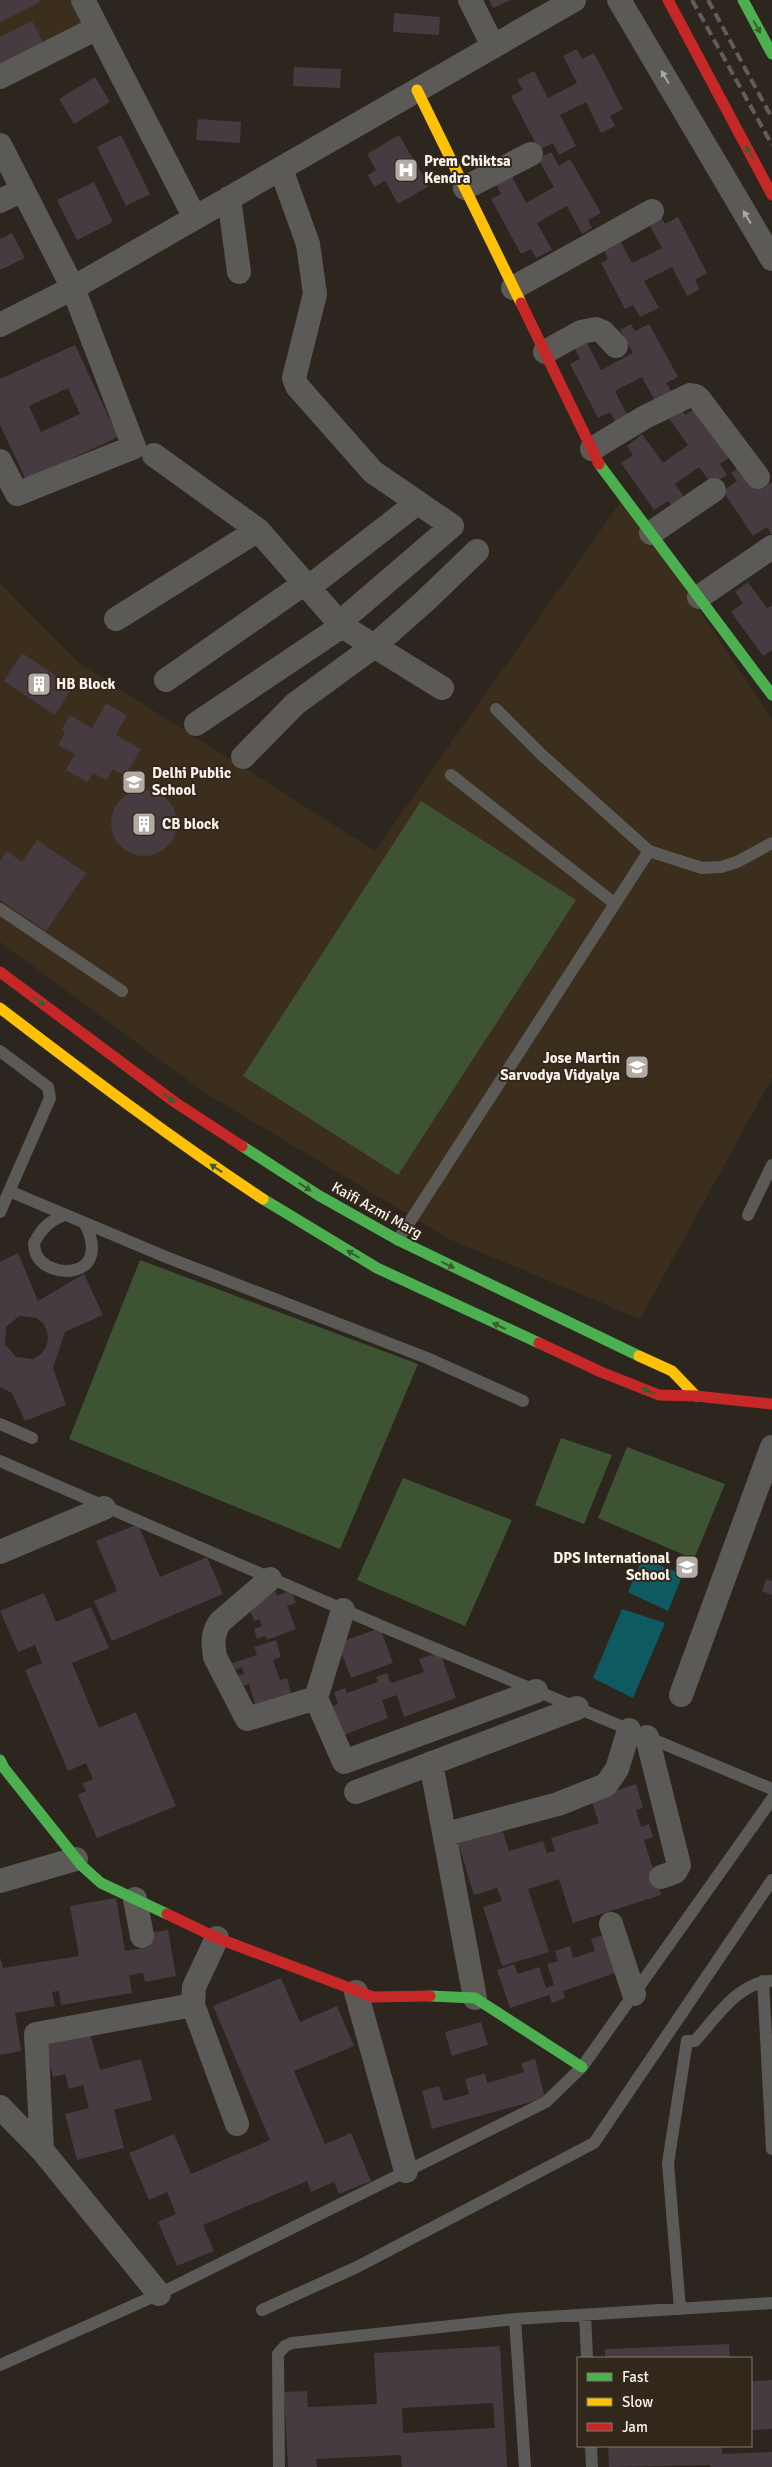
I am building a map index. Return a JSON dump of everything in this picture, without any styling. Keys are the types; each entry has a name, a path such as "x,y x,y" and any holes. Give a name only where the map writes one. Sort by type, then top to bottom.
{"street":[{"path":"83,0 196,218"},
{"path":"470,0 493,46"},
{"path":"0,325 73,288 574,0"},
{"path":"619,0 772,259"},
{"path":"668,0 772,196"},
{"path":"743,0 772,54"},
{"path":"0,77 97,28"},
{"path":"417,90 600,465 771,692"},
{"path":"0,145 73,288 134,446 16,494 0,461"},
{"path":"465,188 530,154"},
{"path":"196,724 340,625 452,526 373,472 296,386 294,378 315,294 308,244 281,169"},
{"path":"0,201 23,190"},
{"path":"229,198 238,272"},
{"path":"513,288 652,211"},
{"path":"545,352 581,332 596,329 604,332 616,346"},
{"path":"592,449 645,417 690,395 696,396 758,477"},
{"path":"154,454 258,530 340,625 442,688"},
{"path":"651,533 714,490"},
{"path":"166,680 307,585 417,503"},
{"path":"116,619 258,530"},
{"path":"699,597 772,547"},
{"path":"243,757 295,704 373,647 477,551"},
{"name":"Kaifi Azmi Marg","path":"0,972 176,1104 318,1195 398,1240 571,1325 672,1371 696,1396"},
{"path":"0,1008 88,1076 205,1161 290,1217 377,1268 627,1383 658,1395 696,1396 772,1404"},
{"path":"681,1695 765,1490 772,1447"},
{"path":"0,1552 104,1508"},
{"path":"270,1579 220,1622 215,1630 213,1646 215,1657 247,1719 316,1698"},
{"path":"343,1610 316,1698 344,1762 536,1691"},
{"path":"356,1792 577,1708"},
{"path":"446,1834 558,1804 606,1785 638,1733"},
{"path":"638,1733 679,1865 675,1872 661,1876"},
{"path":"391,1744 406,1773"},
{"path":"431,1763 446,1834 475,1998"},
{"path":"1,1765 76,1859 101,1882 217,1938 356,1992 373,1997 396,1999 456,1995 475,1998 582,2067"},
{"path":"0,1882 76,1859"},
{"path":"135,1899 142,1936"},
{"path":"610,1924 634,1994"},
{"path":"217,1938 194,1987 192,2005 237,2124"},
{"path":"356,1992 406,2171"},
{"path":"42,2150 36,2034 192,2005"},
{"path":"0,2107 42,2150 160,2294"}],"lane":[{"path":"496,709 542,756 650,851 702,868 711,868 737,862 772,843"},
{"path":"451,775 614,903"},
{"path":"398,1240 614,903 650,851"},
{"path":"0,909 122,991"},
{"path":"0,1051 48,1087 50,1091 50,1098 0,1212"},
{"path":"748,1215 772,1164"},
{"path":"9,1191 166,1258 427,1358 523,1401"},
{"path":"65,1215 53,1219 42,1229 34,1243 36,1255 44,1264 58,1270 75,1271 87,1264 93,1251 93,1238 85,1224"},
{"path":"0,1424 32,1438"},
{"path":"0,1461 270,1579 772,1789"},
{"path":"0,2365 160,2294 546,2102 582,2067 772,1799"},
{"path":"262,2310 357,2267 594,2143 772,1880"},
{"path":"680,2308 668,2163 687,2041 696,2041 734,1998 767,1981 772,2149"},
{"path":"279,2467 278,2354 285,2346 292,2343 515,2318 772,2303"},
{"path":"585,2314 587,2357"},
{"path":"515,2318 525,2467"},
{"path":"591,2447 592,2467"}],"shaded area":[{"path":"0,0 76,0 89,25 0,71"},
{"path":"624,497 772,719 772,1078 640,1319 449,1239 205,1093 0,942 0,583 80,664 375,851"}],"green space":[{"path":"421,801 576,900 398,1175 243,1076"},
{"path":"140,1260 418,1364 340,1549 69,1439"},
{"path":"561,1438 612,1455 584,1524 535,1505"},
{"path":"627,1447 725,1484 694,1559 598,1518"},
{"path":"403,1478 512,1520 465,1626 357,1580"}],"water":[{"path":"642,1559 683,1574 668,1611 628,1592"},
{"path":"622,1609 665,1623 633,1698 593,1678"}],"building":[{"path":"0,0 39,0 40,2 0,22"},
{"path":"489,0 510,0 493,8"},
{"path":"394,13 440,17 439,35 393,32"},
{"path":"32,21 44,44 0,66 0,37"},
{"path":"577,49 582,59 594,53 623,109 610,116 615,126 601,133 586,102 560,115 576,146 559,155 553,143 539,150 511,96 523,90 517,80 534,71 548,98 577,83 563,56"},
{"path":"294,67 341,69 340,88 293,86"},
{"path":"95,77 110,102 74,124 59,99"},
{"path":"198,119 241,122 240,143 196,140"},
{"path":"121,135 150,194 126,206 97,147"},
{"path":"399,135 429,186 398,204 385,181 374,187 368,175 376,170 367,154"},
{"path":"551,152 559,166 570,159 601,213 588,220 592,228 582,234 567,206 537,223 552,250 536,258 531,249 521,254 491,199 501,194 495,183 511,174 526,203 554,187 538,159"},
{"path":"94,182 113,222 77,240 57,200"},
{"path":"659,214 665,224 678,217 707,273 695,280 700,289 687,296 672,267 644,281 659,308 640,317 633,305 625,309 601,263 608,259 601,244 617,235 632,263 662,248 647,220"},
{"path":"12,233 25,258 0,270 0,239"},
{"path":"631,324 635,331 649,324 678,377 666,383 672,392 655,401 642,377 615,391 629,419 617,425 610,412 598,418 570,364 580,359 574,347 586,341 601,370 633,353 620,330"},
{"path":"75,345 118,437 26,480 0,425 0,379","holes":["68,388 80,414 41,432 29,406"]},
{"path":"681,408 685,415 695,408 730,457 720,464 727,475 712,485 699,467 675,484 688,503 676,511 668,501 654,510 621,463 633,455 627,446 642,434 663,463 688,445 668,417"},
{"path":"745,464 762,489 772,482 772,535 767,527 753,536 723,491 737,481 731,473"},
{"path":"748,582 767,608 772,605 772,650 763,656 731,612 743,603 735,592"},
{"name":"HB Block","path":"22,653 73,687 55,715 4,681"},
{"path":"106,703 127,715 116,735 141,749 125,776 113,769 106,780 93,773 88,782 66,770 75,754 58,745 65,733 62,729 70,715 92,728"},
{"name":"CB block","path":"144,790 157,793 167,800 174,810 177,823 174,836 167,846 157,853 144,856 131,853 121,846 114,836 111,823 114,810 121,800 131,793"},
{"path":"37,840 86,873 46,931 0,900 0,861 7,851 22,862"},
{"path":"18,1253 38,1301 84,1274 103,1315 65,1332 53,1368 66,1405 25,1421 12,1393 0,1387 0,1262","holes":["19,1316 36,1318 43,1323 47,1331 46,1347 41,1354 33,1359 16,1357 5,1344 6,1327"]},
{"path":"138,1524 160,1577 207,1557 223,1594 112,1641 94,1601 117,1591 96,1541"},
{"path":"766,1579 772,1581 772,1595 762,1591"},
{"path":"291,1590 296,1603 287,1606 296,1629 267,1640 265,1636 257,1639 254,1629 262,1626 259,1619 254,1621 248,1605 275,1591 277,1596"},
{"path":"44,1593 56,1622 91,1607 109,1648 72,1663 99,1728 136,1712 176,1806 97,1838 78,1795 86,1791 82,1784 93,1779 86,1763 68,1771 25,1670 42,1663 35,1645 18,1652 0,1611"},
{"path":"380,1628 393,1663 351,1678 338,1643"},
{"path":"276,1640 281,1657 273,1660 280,1680 287,1678 291,1693 255,1704 249,1684 240,1687 236,1676 244,1674 242,1667 234,1670 232,1663 257,1655 254,1647"},
{"path":"440,1652 456,1698 404,1717 397,1695 382,1700 388,1718 344,1735 333,1706 338,1704 334,1692 345,1688 347,1693 378,1682 376,1677 387,1673 391,1683 424,1672 419,1659"},
{"path":"636,1784 643,1808 636,1810 641,1827 649,1824 653,1837 644,1840 661,1895 573,1923 559,1879 528,1889 549,1952 502,1966 483,1907 502,1901 497,1888 474,1895 456,1836 502,1829 509,1851 543,1841 547,1853 555,1851 551,1838 599,1823 589,1793 615,1791"},
{"path":"116,1898 125,1951 149,1947 147,1933 168,1930 176,1976 145,1982 143,1973 129,1975 132,1993 61,2005 59,1991 52,1992 55,2006 15,2013 21,2051 0,2055 0,1957 3,1968 79,1956 70,1906"},
{"path":"606,1934 618,1972 563,1991 565,1998 552,2003 549,1995 510,2008 497,1970 514,1964 518,1974 539,1967 546,1988 554,1985 547,1964 558,1961 555,1951 570,1946 573,1958 595,1951 591,1939"},
{"path":"281,1978 300,2022 337,2006 354,2046 294,2071 325,2144 351,2133 371,2181 339,2194 334,2182 311,2192 307,2181 203,2225 214,2251 177,2266 158,2222 176,2214 167,2192 149,2200 129,2153 174,2134 191,2174 270,2140 213,2006"},
{"path":"481,2022 488,2045 452,2056 445,2032"},
{"path":"90,2033 100,2070 141,2059 152,2100 114,2110 124,2148 77,2160 65,2114 89,2108 83,2085 69,2089 65,2074 53,2077 45,2044"},
{"path":"535,2059 545,2098 432,2129 422,2091 439,2086 444,2101 469,2094 465,2079 485,2073 487,2083 524,2072 521,2063"},
{"path":"729,2344 730,2357 605,2357 605,2349"},
{"path":"500,2346 507,2467 402,2467 401,2455 316,2459 317,2467 288,2467 284,2392 307,2391 308,2407 377,2404 374,2353","holes":["493,2403 495,2428 403,2433 402,2408"]},
{"path":"772,2380 772,2429 752,2430 752,2381"},
{"path":"608,2447 722,2447 722,2454 772,2452 772,2467 710,2467 710,2465 609,2467"}],"railway":[{"path":"692,0 772,145"},
{"path":"708,0 772,118"}],"traffic: fast":[{"path":"743,0 772,54"},
{"path":"599,464 772,695"},
{"path":"242,1146 318,1195 398,1240 639,1356"},
{"path":"263,1199 377,1268 539,1343"},
{"path":"0,1760 4,1768 82,1866 101,1883 167,1914"},
{"path":"430,1996 475,1998 582,2067"}],"traffic: slow":[{"path":"417,90 521,303"},
{"path":"0,1008 130,1106 263,1199"},
{"path":"639,1356 672,1371 696,1396"}],"traffic: jam":[{"path":"668,0 772,195"},
{"path":"521,303 599,464"},
{"path":"0,972 176,1103 242,1146"},
{"path":"539,1343 601,1372 659,1395 696,1396 772,1404"},
{"path":"167,1914 217,1938 373,1997 430,1996"}],"place":[{"name":"Prem Chiktsa Kendra","path":"406,170"},
{"name":"HB Block","path":"39,684"},
{"name":"Delhi Public School","path":"134,782"},
{"name":"CB block","path":"144,824"},
{"name":"Jose Martin Sarvodya Vidyalya","path":"637,1067"},
{"name":"DPS International School","path":"687,1567"}]}
